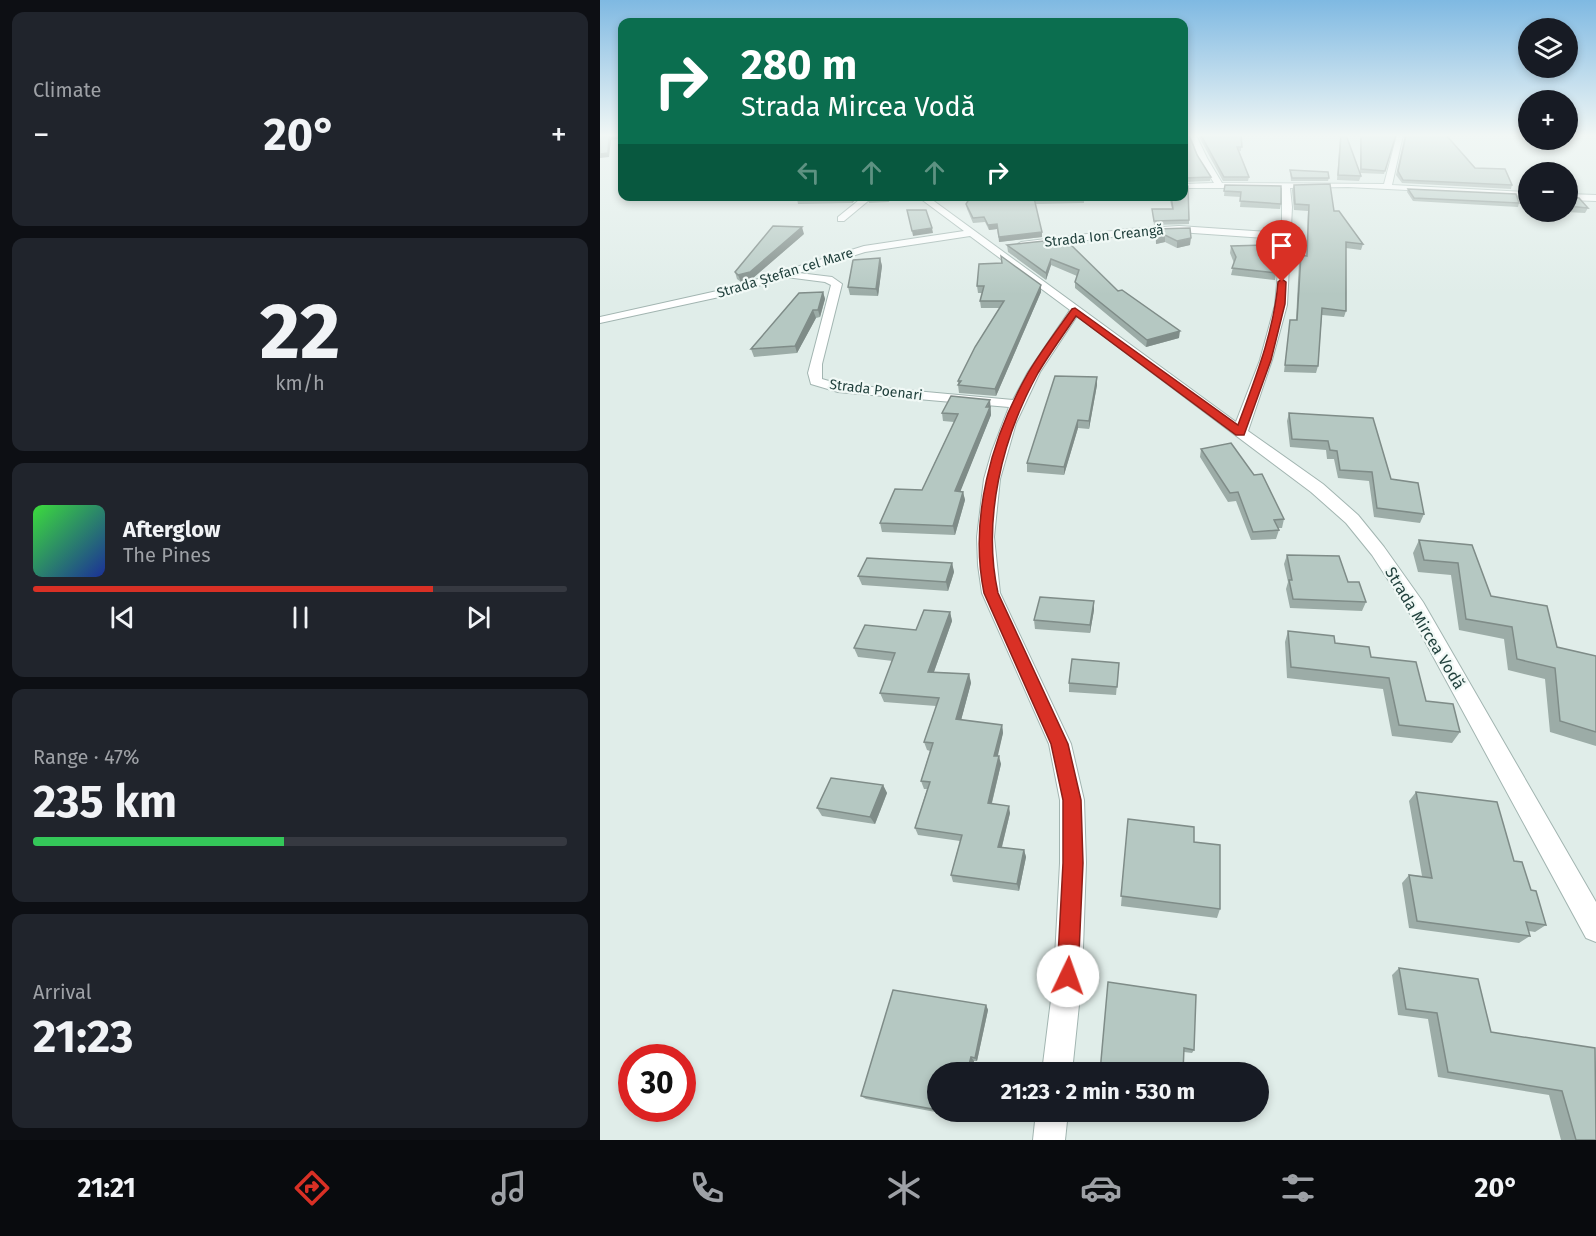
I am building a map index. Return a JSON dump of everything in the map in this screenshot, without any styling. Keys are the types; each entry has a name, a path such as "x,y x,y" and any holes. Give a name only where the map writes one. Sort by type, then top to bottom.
{"street":[{"path":"1240,432 1266,360 1281,304 1288,207 1286,188"},
{"path":"1426,188 1518,193"},
{"path":"1578,197 1596,198"},
{"path":"841,219 864,201"},
{"name":"Strada Mircea Vodă","path":"928,201 995,248 1075,311 1317,488 1352,519 1378,551 1416,608 1596,928"},
{"name":"Strada Ion Creangă","path":"995,248 1129,232 1179,229 1285,236"},
{"name":"Strada Ștefan cel Mare","path":"600,320 729,292 831,257 864,249 972,233"},
{"name":"Strada Poenari","path":"785,274 828,279 837,284 814,373 816,381 838,388 1017,404"},
{"path":"1058,1062 1068,976 1073,863 1072,800 1060,744 991,593 986,571 986,537 995,466 1017,404 1034,372 1075,311"},
{"path":"1049,1140 1051,1122"}],"building":[{"path":"1188,188 1189,220 1154,221 1152,209 1173,209 1172,201 1188,201"},
{"path":"1224,188 1281,188 1281,204 1240,201 1241,192 1224,191"},
{"path":"1294,188 1331,188 1334,211 1339,211 1363,244 1346,242 1346,311 1322,308 1318,366 1285,365 1290,320 1297,320 1301,255 1307,256 1309,205 1295,204"},
{"path":"1408,189 1516,194 1518,203 1414,198"},
{"path":"1578,198 1579,198 1588,208 1578,207"},
{"path":"968,201 1035,201 1042,232 999,237 997,224 988,225 984,217 973,218 966,204"},
{"path":"907,210 926,210 932,228 912,231"},
{"path":"773,226 802,227 750,272 738,275 735,272"},
{"path":"1190,228 1191,238 1177,241 1165,235 1156,237 1155,229"},
{"path":"1044,241 1046,246 1068,242 1118,291 1122,290 1180,331 1147,340 1075,282 1079,270 1051,259 1046,273 1007,245"},
{"path":"1265,245 1277,268 1276,273 1232,268 1236,257 1231,246"},
{"path":"1001,256 1041,285 995,389 958,385 975,347 1004,301 980,301 984,286 977,286 979,264 1002,263"},
{"path":"880,258 876,289 848,287 853,260"},
{"path":"823,292 818,310 813,310 795,346 751,349 799,293"},
{"path":"1055,376 1097,377 1089,421 1078,420 1064,467 1027,463"},
{"path":"951,396 990,400 986,407 990,407 955,491 963,492 953,526 880,523 895,489 922,490 958,414 942,413"},
{"path":"1289,413 1373,418 1391,479 1418,483 1424,514 1377,508 1372,472 1340,470 1337,451 1330,450 1328,441 1292,439"},
{"path":"1231,443 1254,475 1262,474 1284,519 1274,520 1279,530 1253,532 1238,492 1230,493 1201,449"},
{"path":"1419,540 1472,545 1491,596 1547,606 1557,647 1596,656 1596,732 1560,721 1555,668 1517,659 1512,627 1466,619 1458,563 1424,560"},
{"path":"1287,555 1339,556 1348,582 1359,582 1366,602 1293,599"},
{"path":"867,558 952,563 946,582 858,576"},
{"path":"1040,597 1094,601 1090,625 1034,620"},
{"path":"924,610 950,612 928,672 969,674 956,719 1002,725 994,756 999,756 988,803 1009,806 998,847 1024,850 1017,884 951,875 962,835 915,828 930,782 921,781 933,743 924,742 939,698 880,693 895,653 854,648 865,625 916,630"},
{"path":"1288,631 1334,636 1335,643 1369,647 1371,657 1416,662 1426,701 1453,704 1460,732 1399,725 1389,678 1291,667"},
{"path":"1072,659 1119,663 1117,687 1069,683"},
{"path":"831,778 883,785 870,817 817,808"},
{"path":"1416,792 1497,802 1514,861 1522,862 1531,890 1536,891 1546,925 1526,922 1530,936 1417,921 1409,875 1432,878"},
{"path":"1128,819 1194,827 1194,842 1220,845 1220,909 1121,896"},
{"path":"1399,968 1478,979 1491,1032 1595,1048 1596,1140 1576,1140 1562,1091 1448,1072 1437,1013 1406,1009"},
{"path":"1108,982 1196,995 1194,1050 1184,1048 1183,1062 1101,1062"},
{"path":"893,990 986,1005 975,1058 971,1057 970,1062 927,1062 927,1108 861,1096"}],"route":[{"path":"1068,976 1073,863 1072,800 1060,744 991,593 986,571 986,537 995,466 1017,404 1034,372 1075,311 1240,432 1266,360 1281,304 1282,282"}]}
